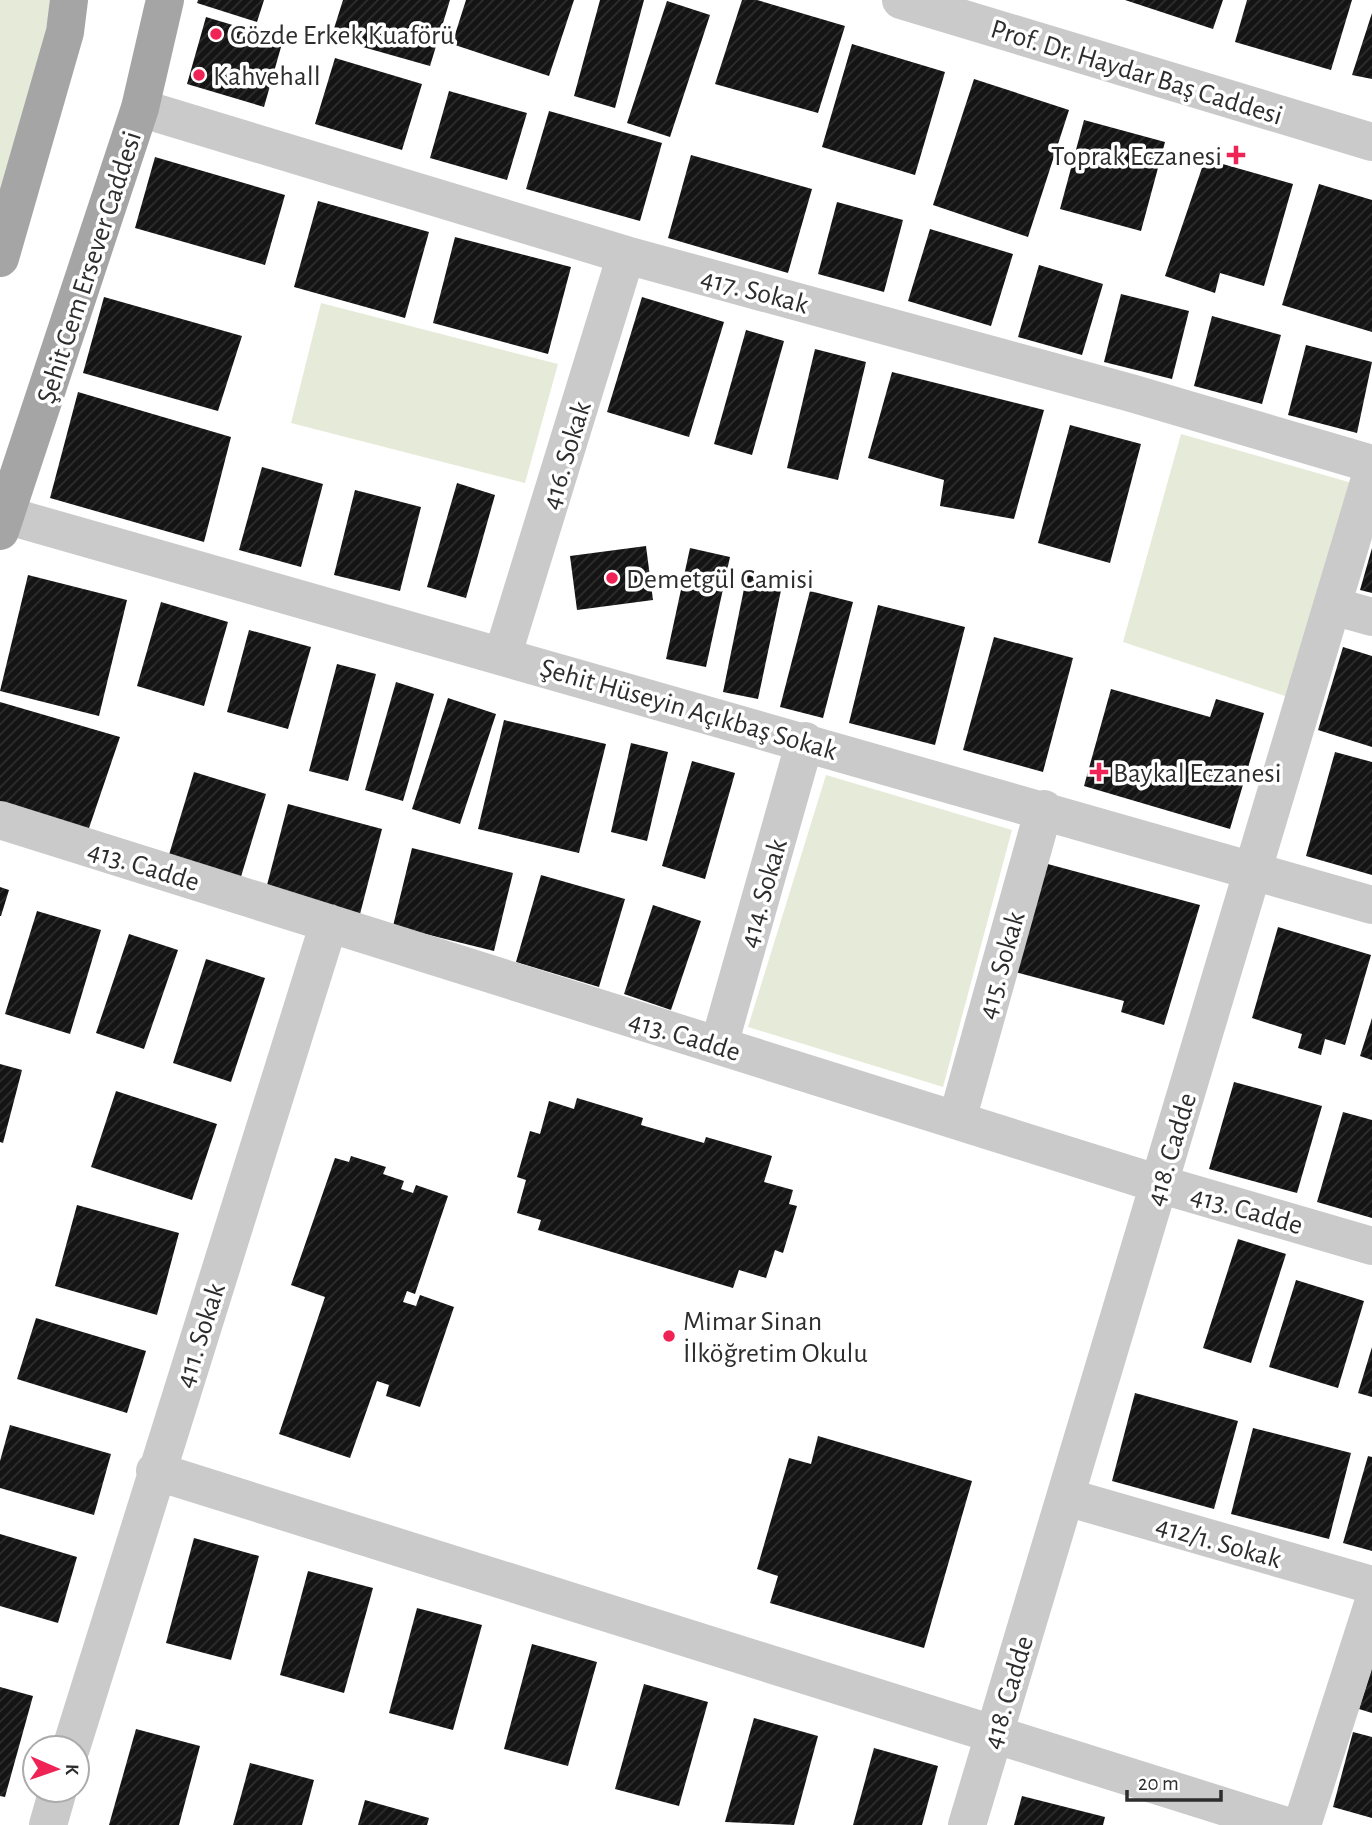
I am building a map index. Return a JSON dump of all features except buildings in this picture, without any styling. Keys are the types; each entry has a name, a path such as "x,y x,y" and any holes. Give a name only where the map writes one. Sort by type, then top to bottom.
{"main road":[{"path":"0,258 11,194 65,32 69,0"},
{"name":"Şehit Cem Ersever Caddesi","path":"3,523 140,108 165,0"}],"street":[{"name":"Prof. Dr. Haydar Baş Caddesi","path":"901,0 1372,142"},
{"name":"417. Sokak","path":"140,108 626,255 1131,393 1372,464"},
{"name":"416. Sokak","path":"503,654 626,255"},
{"name":"418. Cadde","path":"968,1825 1372,472"},
{"name":"Şehit Hüseyin Açıkbaş Sokak","path":"3,523 503,654 1372,905"},
{"path":"1332,606 1372,617"},
{"name":"414. Sokak","path":"719,1045 805,741"},
{"name":"415. Sokak","path":"957,1120 1044,809"},
{"name":"413. Cadde","path":"0,820 1159,1184 1372,1246"},
{"name":"411. Sokak","path":"75,1734 155,1471 329,923"},
{"path":"155,1471 995,1732 1283,1825"},
{"name":"412/1. Sokak","path":"1066,1497 1372,1585"},
{"path":"1302,1825 1372,1607"},
{"path":"48,1825 54,1804"}],"green space":[{"path":"0,0 51,0 37,83 0,206"},
{"path":"321,303 558,364 525,483 291,423"},
{"path":"1181,434 1352,483 1288,697 1123,642"},
{"path":"826,775 1012,830 943,1087 748,1027"}],"place":[{"name":"Gözde Erkek Kuaförü","path":"216,34"},
{"name":"Kahvehall","path":"199,75"},
{"name":"Toprak Eczanesi","path":"1236,155"},
{"name":"Demetgül Camisi","path":"612,578"},
{"name":"Baykal Eczanesi","path":"1099,772"},
{"name":"Mimar Sinan İlköğretim Okulu","path":"669,1336"}]}
